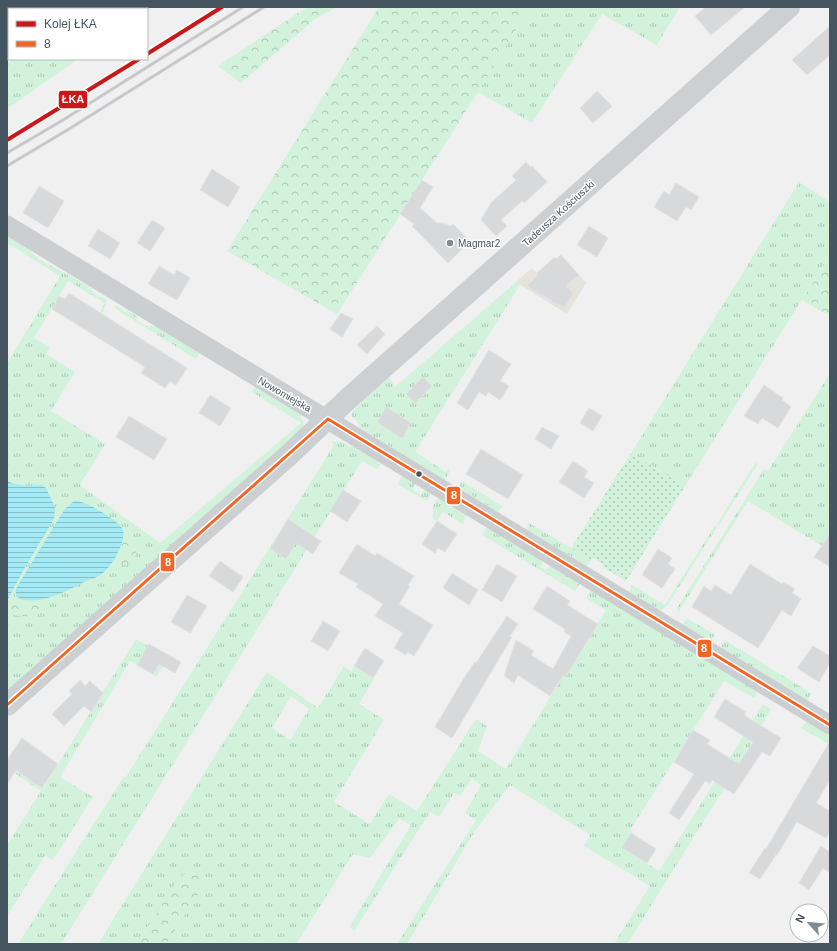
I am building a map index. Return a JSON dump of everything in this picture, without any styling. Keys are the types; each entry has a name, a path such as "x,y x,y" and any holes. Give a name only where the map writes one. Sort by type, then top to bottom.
{"street":[{"name":"Tadeusza Kościuszki","path":"7,705 789,7"},
{"name":"Nowomiejska","path":"7,225 830,725"}],"shaded area":[{"path":"561,255 586,283 567,314 516,282 532,268 537,273 555,257 556,259"}],"green space":[{"path":"7,7 152,7 148,10 148,8 8,8 8,60 77,60 7,109"},
{"path":"307,7 337,7 315,19 241,83 218,66"},
{"path":"379,7 530,7 478,92 337,314 227,251"},
{"path":"530,7 680,7 657,45 602,14 532,123 478,92"},
{"path":"799,182 830,202 830,255 685,486 631,453"},
{"path":"7,235 27,248 40,260 87,285 97,296 105,298 107,301 102,314 100,313 105,303 68,281 34,338 50,347 46,354 75,372 51,411 105,444 80,485 160,543 301,423 252,392 255,386 302,415 301,417 304,423 303,429 7,691 7,363 60,276 7,243"},
{"path":"830,255 830,316 802,300"},
{"path":"516,282 520,285 415,452 446,472 448,469 450,470 445,480 360,428 357,421 351,416 353,411 367,395 389,377 395,387"},
{"path":"117,305 125,312 132,313 138,318 135,318 145,325 150,327 156,325 200,353 196,359 114,308"},
{"path":"830,373 830,534 822,546 748,501 678,613 677,608 764,469 768,471"},
{"path":"331,441 342,442 351,447 352,445 375,459 380,465 377,469 362,461 61,944 18,944 124,776 126,777 334,445"},
{"path":"631,453 685,486 626,581 603,567 603,564 593,558 591,560 571,548"},
{"path":"755,463 758,464 719,525 717,524"},
{"path":"404,476 416,483 412,489 421,495 426,486 431,494 427,501 398,485 400,478"},
{"path":"462,481 502,506 498,512 458,487"},
{"path":"438,497 467,513 463,524 443,512 437,521 433,519 433,506"},
{"path":"529,523 591,560 587,566 526,529"},
{"path":"488,524 543,559 541,568 544,568 545,571 551,565 580,583 575,591 482,535"},
{"path":"715,525 717,527 667,606 660,611 629,592 632,585 665,605"},
{"path":"133,538 138,547 134,558 127,565 121,564 118,558 122,545 125,539"},
{"path":"592,588 759,690 754,698 724,681 631,829 631,833 622,848 659,871 763,704 771,709 744,757 627,944 614,944 650,886 584,846 590,835 510,785 475,831 407,944 397,944 476,820 465,813 481,785 472,779 460,796 454,793 439,817 430,812 354,931 350,926 411,825 399,819 370,858 353,854 296,944 98,944 267,672 318,708 344,666 351,671 354,666 374,679 359,704 384,720 334,802 370,824 389,794 417,811 476,719 487,726 478,751 506,769 563,676 565,677 606,610 586,598","holes":["291,696 309,709 290,740 272,728"]},
{"path":"13,599 39,600 46,606 36,615 17,616 7,611 7,604"},
{"path":"687,618 715,635 710,642 682,625"},
{"path":"136,639 148,646 137,665 153,674 159,664 163,666 156,677 130,661 60,777 93,797 53,860 45,856 7,916 7,845 41,791 7,768 7,764 42,788 44,787"},
{"path":"725,640 811,693 807,701 720,648"},
{"path":"808,720 830,733 830,745 801,728"},
{"path":"191,871 199,874 202,881 200,891 166,944 137,944 177,881 184,874"}],"water":[{"path":"7,481 28,486 41,485 46,488 55,508 54,519 7,601"},
{"path":"74,501 82,502 105,514 118,523 122,528 123,540 115,558 101,575 62,593 38,600 20,599 16,595 18,585 61,515"}],"building":[{"path":"706,7 745,7 711,35 695,16"},
{"path":"830,26 830,55 807,75 792,60"},
{"path":"597,91 612,106 593,123 580,108"},
{"path":"526,162 531,167 532,166 547,182 524,203 522,201 501,220 507,226 496,236 481,220 491,203 516,180 512,176"},
{"path":"212,169 240,187 228,207 200,190"},
{"path":"422,180 433,187 420,208 437,223 451,226 453,224 470,241 448,263 412,226 414,224 400,214"},
{"path":"676,183 699,197 691,210 686,207 677,221 654,207 664,191 669,195"},
{"path":"39,186 64,201 48,228 23,213"},
{"path":"152,220 165,228 150,251 137,243"},
{"path":"589,226 608,238 597,257 577,245"},
{"path":"98,229 120,243 110,259 88,246"},
{"path":"561,255 579,275 566,286 573,294 564,308 527,286 538,275 537,273 555,257 556,259"},
{"path":"159,266 174,275 177,270 190,278 177,300 148,284"},
{"path":"69,293 187,368 176,385 170,381 165,388 141,373 145,367 52,309 59,296 65,299"},
{"path":"341,313 353,319 342,337 330,329"},
{"path":"377,326 385,334 367,354 357,345"},
{"path":"489,350 511,364 500,381 509,386 500,400 488,392 486,396 479,392 468,410 457,403"},
{"path":"423,377 432,386 415,403 406,394"},
{"path":"764,385 783,398 782,400 791,407 778,428 762,418 758,424 744,416"},
{"path":"210,395 231,408 220,426 199,413"},
{"path":"386,407 411,423 402,438 377,422"},
{"path":"589,408 602,416 593,431 580,423"},
{"path":"129,416 167,439 154,460 116,437"},
{"path":"542,427 559,436 551,449 535,439"},
{"path":"481,449 523,475 508,499 466,474"},
{"path":"573,461 588,471 584,477 594,483 584,498 559,482"},
{"path":"343,490 361,501 347,522 330,511"},
{"path":"288,519 321,541 313,554 296,543 286,559 270,549"},
{"path":"437,521 457,534 445,552 438,548 435,553 422,544"},
{"path":"830,534 830,567 814,557"},
{"path":"357,544 375,556 377,553 414,576 399,604 433,625 414,656 407,652 406,655 394,648 403,633 375,616 383,604 356,587 358,584 339,573"},
{"path":"658,549 672,558 668,564 675,569 662,588 642,575"},
{"path":"220,561 243,577 233,592 209,576"},
{"path":"497,564 517,576 502,602 482,590"},
{"path":"750,564 782,584 783,582 795,589 792,593 801,599 791,616 782,610 758,648 692,607 704,586 711,591 715,585 731,595"},
{"path":"452,573 478,590 469,605 443,588"},
{"path":"547,586 570,601 567,605 598,624 565,677 563,676 550,696 518,675 514,683 504,676 516,640 534,651 531,655 553,669 571,636 564,632 565,629 533,609"},
{"path":"187,595 207,606 190,633 171,622"},
{"path":"507,616 518,624 510,636 512,637 452,738 435,727 464,678 475,662 476,663"},
{"path":"323,621 340,631 328,651 311,641"},
{"path":"149,644 181,662 175,673 159,664 153,674 137,665"},
{"path":"813,646 830,656 830,663 819,682 797,668"},
{"path":"365,648 384,661 373,678 354,666"},
{"path":"80,680 85,686 90,681 103,693 91,712 84,706 64,726 52,714 72,694 69,691"},
{"path":"725,699 746,712 744,715 781,738 770,756 762,752 734,794 712,780 710,784 705,781 679,820 669,813 694,774 674,762 693,730 710,740 707,744 739,764 753,742 714,717"},
{"path":"22,738 58,764 42,788 16,770 7,784 7,760"},
{"path":"830,741 830,780 816,803 830,811 830,832 826,838 797,822 777,855 773,853 776,855 760,879 749,873 765,848 766,849"},
{"path":"631,833 656,849 647,863 622,848"},
{"path":"821,846 830,852 830,873 823,868 809,890 799,883"}],"railway":[{"path":"7,153 63,120 243,7"},
{"path":"7,166 264,7"}],"rail line":[{"name":"ŁKA","path":"148,53 222,7"},
{"name":"ŁKA","path":"7,140 137,60"}],"transit line":[{"name":"8","path":"328,419 830,725"},
{"name":"8","path":"7,705 328,419"}],"place":[{"name":"Magmar2","path":"450,243"}]}
